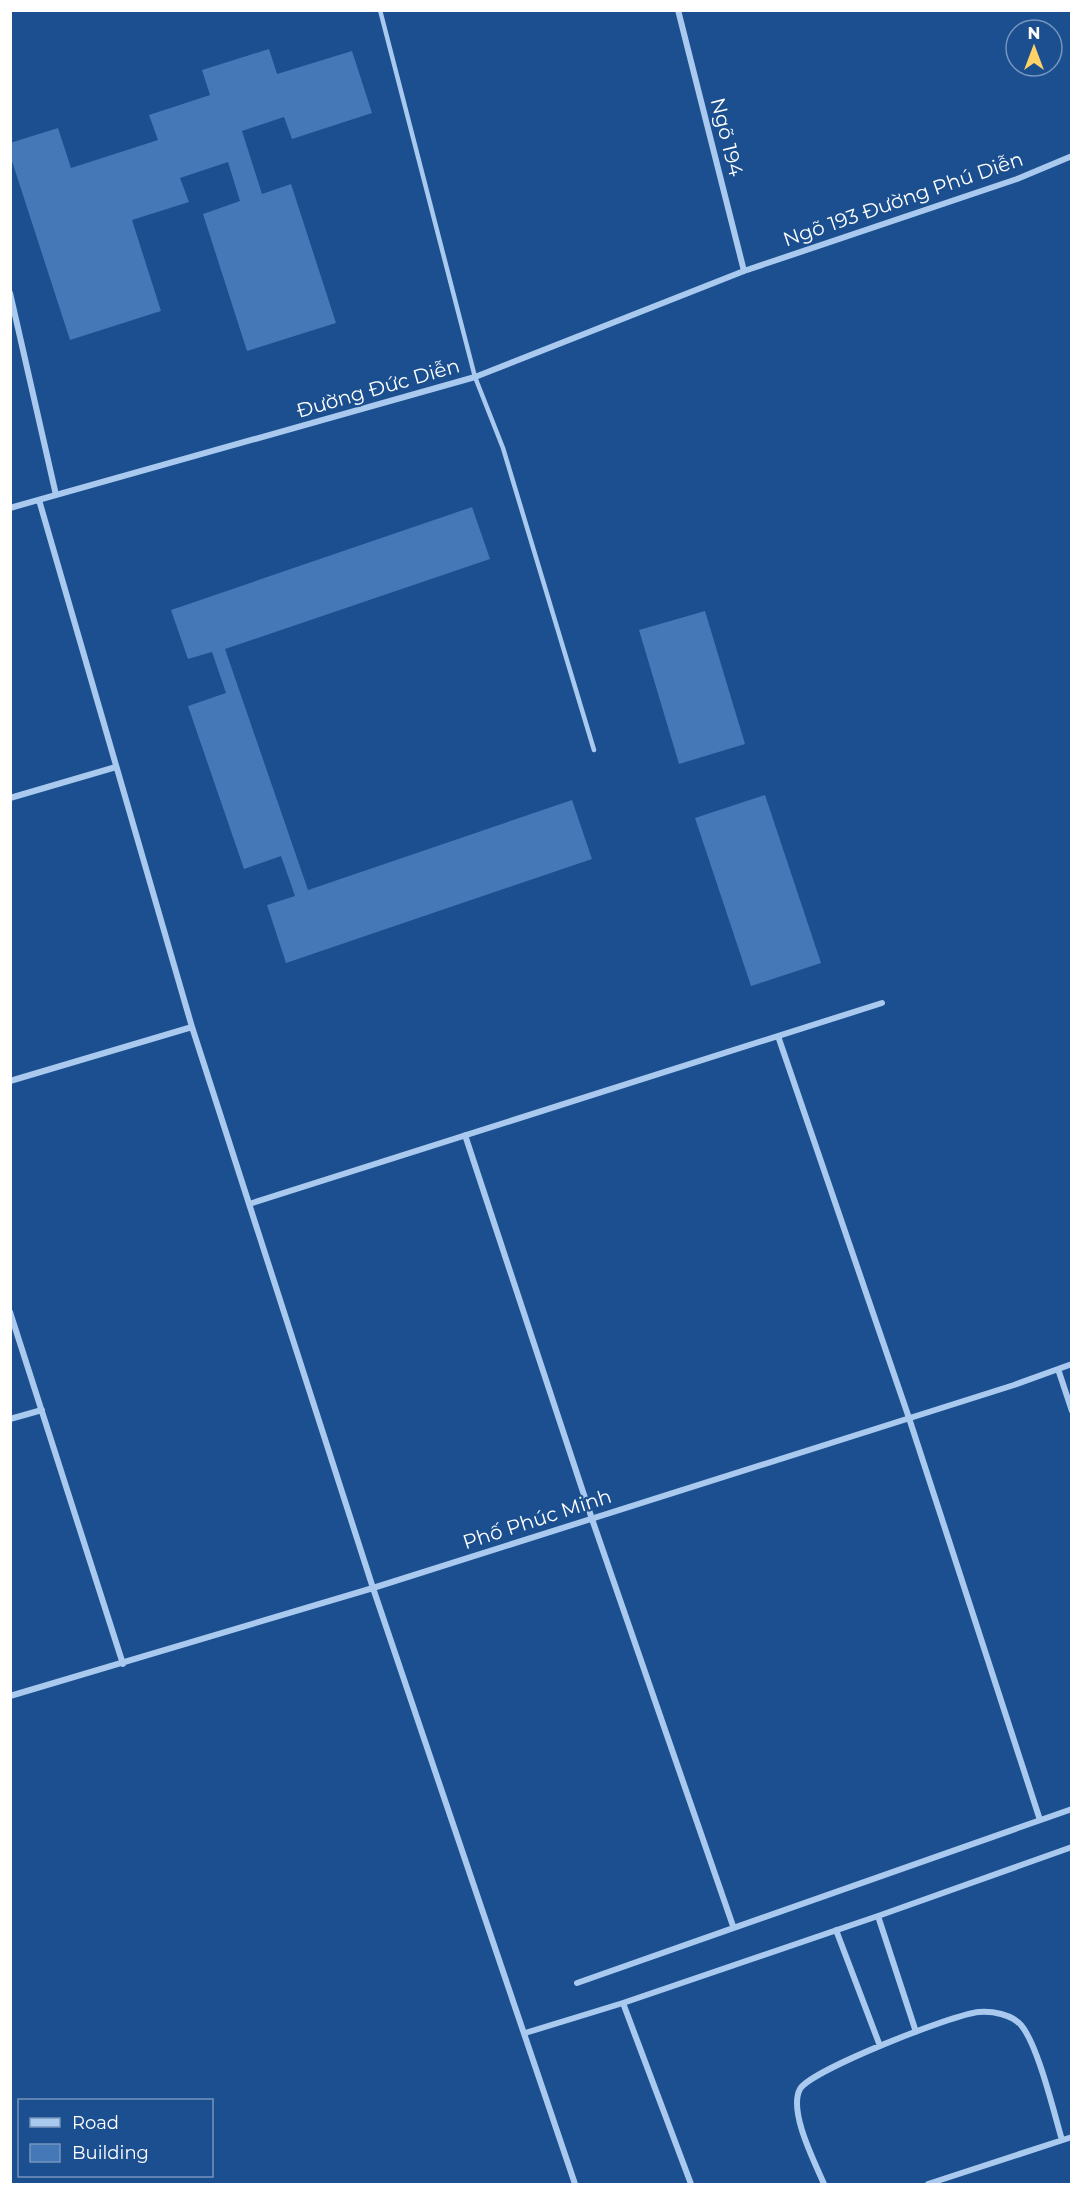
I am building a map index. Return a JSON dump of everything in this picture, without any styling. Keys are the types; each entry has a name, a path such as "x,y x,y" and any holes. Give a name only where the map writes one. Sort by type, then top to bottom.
{"street":[{"name":"Ngõ 194","path":"678,10 744,271"},
{"name":"Ngõ 193 Đường Phú Diễn","path":"744,271 1017,179 1071,156"},
{"name":"Đường Đức Diễn","path":"10,508 475,377 744,271"},
{"path":"10,293 56,495"},
{"path":"39,500 192,1026 373,1588 575,2184"},
{"path":"10,798 116,767"},
{"path":"249,1204 882,1003"},
{"path":"10,1081 192,1026"},
{"path":"778,1036 909,1418 1040,1820"},
{"path":"465,1136 592,1519 733,1926"},
{"path":"10,1312 123,1664"},
{"name":"Phố Phúc Minh","path":"10,1696 373,1588 909,1418 1071,1364"},
{"path":"1058,1369 1071,1411"},
{"path":"10,1419 42,1410"},
{"path":"577,1983 733,1926 1071,1809"},
{"path":"525,2033 623,2003 1071,1847"},
{"path":"878,1916 916,2032"},
{"path":"836,1930 880,2046"},
{"path":"623,2003 691,2184"},
{"path":"824,2184 801,2126 797,2105 800,2089 812,2078 880,2046 977,2012 1000,2012 1020,2024 1031,2043 1062,2140"},
{"path":"928,2184 1071,2137"}],"lane":[{"path":"380,10 475,377 503,448 594,750"}],"building":[{"path":"269,49 277,74 352,51 372,113 292,139 284,117 242,131 262,194 291,184 336,323 247,351 203,214 240,201 228,162 180,178 189,202 132,220 161,311 70,340 10,155 10,143 58,128 71,168 158,140 149,115 210,95 202,70"},
{"path":"472,507 490,559 225,649 308,890 572,800 592,859 286,963 267,905 295,896 281,856 244,869 188,706 226,693 212,652 188,659 171,610"},
{"path":"705,611 745,744 679,764 639,630"},
{"path":"765,795 821,963 751,986 695,818"}]}
